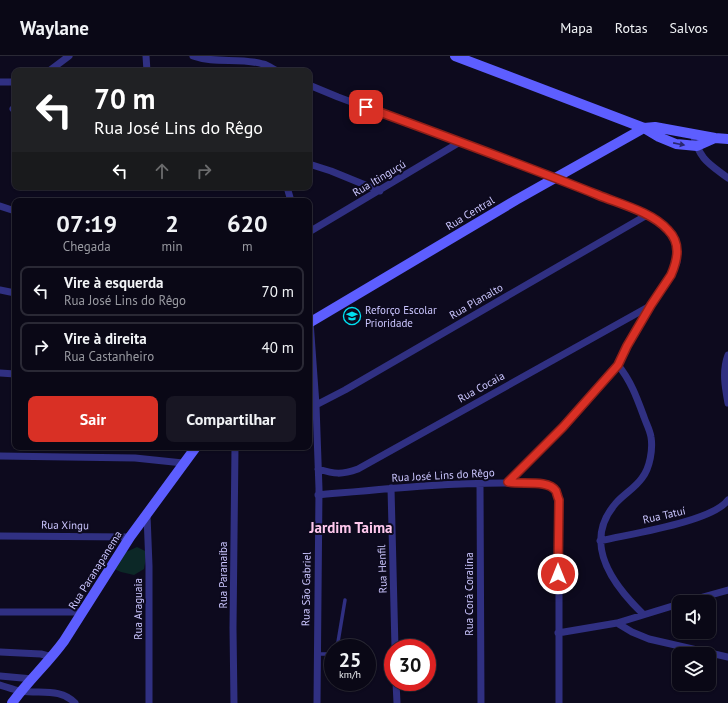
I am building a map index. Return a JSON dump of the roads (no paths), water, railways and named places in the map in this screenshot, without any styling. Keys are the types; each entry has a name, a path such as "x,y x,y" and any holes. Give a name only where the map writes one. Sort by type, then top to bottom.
{"street":[{"path":"53,68 69,56"},
{"path":"146,56 147,68"},
{"path":"193,56 212,60 239,60 264,67"},
{"path":"455,56 644,128 659,138 676,144 697,146 715,138"},
{"path":"0,82 12,82"},
{"path":"312,86 556,178 647,215 662,224 669,230 674,238 677,248 677,262 671,275 627,346 618,365 563,427 508,482"},
{"path":"644,128 655,127 728,139"},
{"name":"Rua Central","path":"312,322 516,200 644,128"},
{"path":"693,134 701,155 708,163 728,178"},
{"name":"Rua Itinguçú","path":"312,230 460,142"},
{"path":"312,165 380,191"},
{"path":"0,206 12,210"},
{"name":"Rua Planalto","path":"316,405 345,390 647,215"},
{"path":"0,290 12,292"},
{"name":"Rua Cocaia","path":"318,469 337,474 346,473 358,468 651,305"},
{"name":"Rua São Gabriel","path":"312,350 316,405 318,469 317,703"},
{"path":"728,355 725,362 724,380 728,403"},
{"path":"618,365 633,388 651,436 651,445 647,468 643,478 616,504 605,520 600,541 602,555 608,570 631,601 643,614"},
{"path":"0,373 12,374"},
{"name":"Rua Paranapanema","path":"12,703 52,657 83,612 101,580 130,537 194,450"},
{"name":"Rua Paranaíba","path":"234,703 233,620 235,450"},
{"path":"0,456 135,458 183,463"},
{"name":"Rua José Lins do Rêgo","path":"318,495 391,488 508,482 542,483 550,486 556,491 559,500 558,633"},
{"name":"Rua Corá Coralina","path":"480,484 480,703"},
{"name":"Rua Henfil","path":"391,488 395,639"},
{"name":"Rua Tatuí","path":"600,541 693,520 713,512 724,505 728,500"},
{"name":"Rua Araguaia","path":"147,515 149,566 148,703"},
{"name":"Rua Xingu","path":"0,536 130,537"},
{"path":"710,595 728,590"},
{"path":"559,703 558,633 617,623 672,606"},
{"path":"0,612 83,612"},
{"path":"617,623 632,632 649,639 728,657"},
{"path":"0,652 41,654 52,657"},
{"path":"0,676 33,679"},
{"path":"0,685 21,691 58,693 71,698 76,703"},
{"path":"396,691 397,703"}],"lane":[{"path":"339,639 346,600"},
{"path":"317,654 324,654"}],"place":[{"name":"Reforço Escolar Prioridade","path":"352,316"}],"district":[{"name":"Jardim Taima","path":"351,528"}]}
